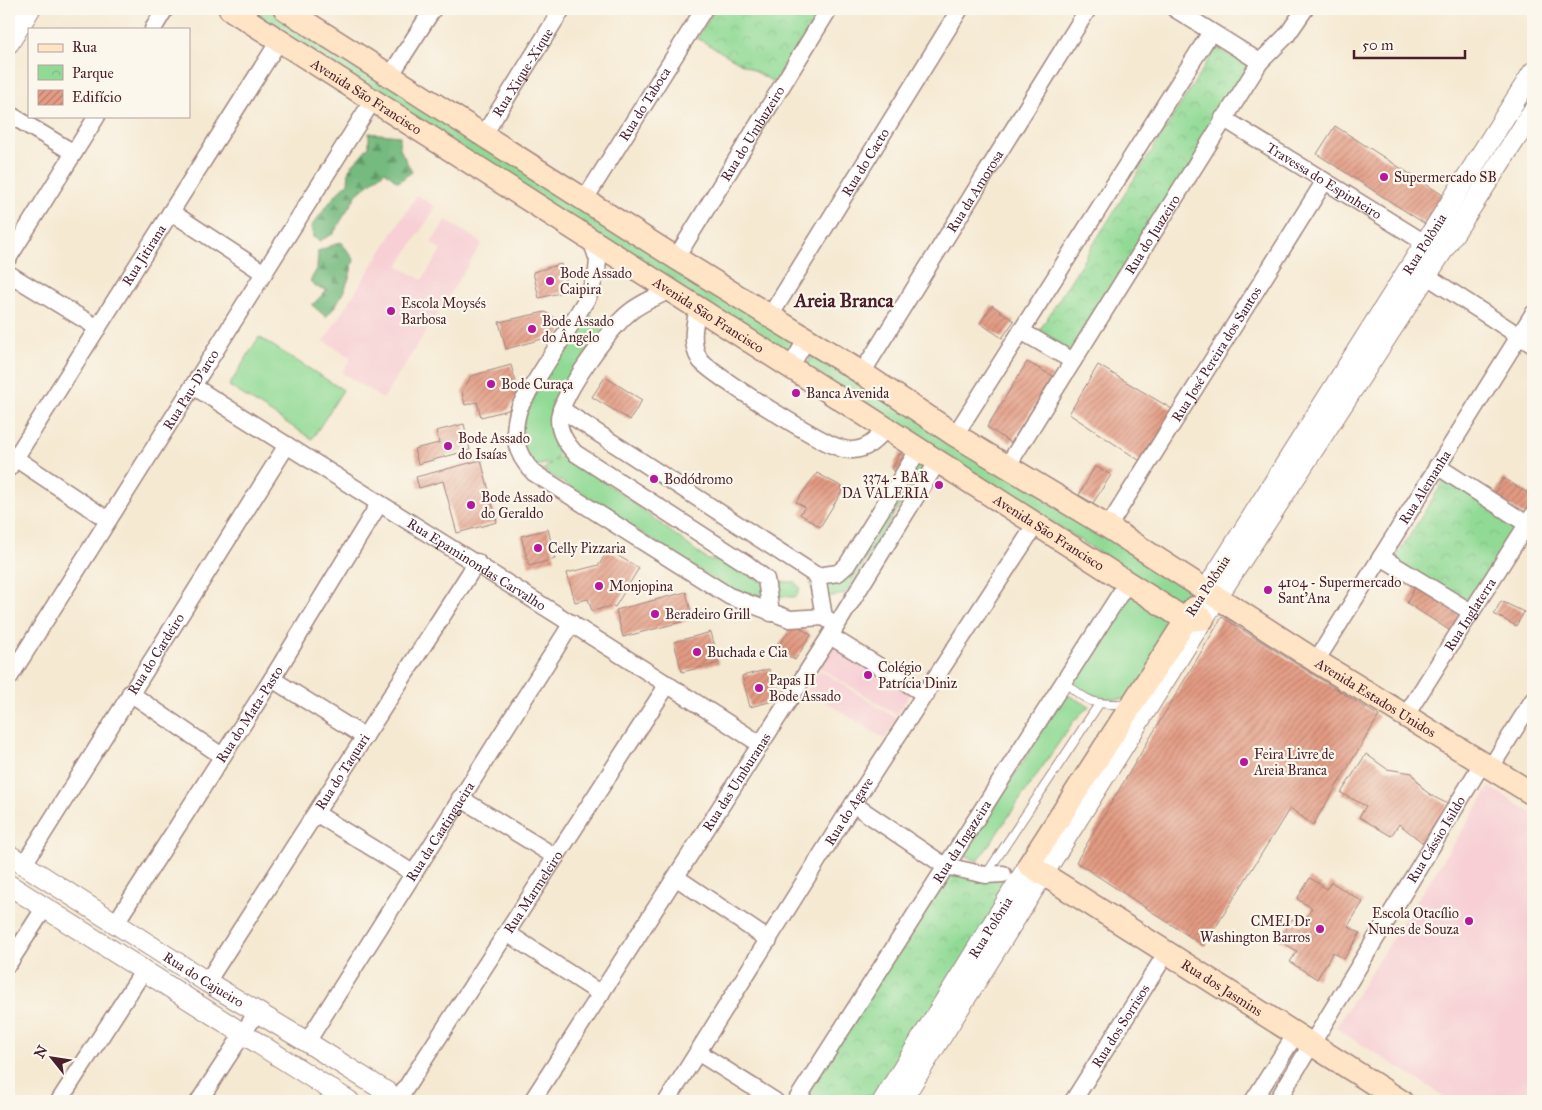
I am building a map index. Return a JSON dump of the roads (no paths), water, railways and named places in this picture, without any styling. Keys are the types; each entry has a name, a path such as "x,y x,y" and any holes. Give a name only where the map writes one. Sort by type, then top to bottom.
{"main road":[{"name":"Avenida São Francisco","path":"230,9 791,366 1127,583 1195,619"},
{"name":"Avenida São Francisco","path":"292,11 483,136 806,340 862,373 955,435 1008,465 1212,594"},
{"name":"Rua Polônia","path":"1036,869 1132,704 1212,594"},
{"name":"Avenida Estados Unidos","path":"1212,594 1316,661 1533,794"},
{"name":"Rua dos Jasmins","path":"1036,869 1401,1101"}],"street":[{"path":"9,43 30,9"},
{"path":"154,28 166,9"},
{"path":"390,76 433,9"},
{"name":"Rua Xique-Xique","path":"483,136 562,9"},
{"name":"Rua do Taboca","path":"585,199 704,9"},
{"name":"Rua do Umbuzeiro","path":"676,258 829,9"},
{"name":"Rua do Cacto","path":"770,316 960,9"},
{"name":"Rua da Amorosa","path":"862,373 1088,9"},
{"path":"1175,9 1260,62"},
{"name":"Rua do Juazeiro","path":"1008,465 1223,118 1260,62 1287,35 1305,9"},
{"path":"955,435 1211,32"},
{"name":"Rua Jitirana","path":"12,463 280,41"},
{"name":"Rua Polônia","path":"1212,594 1426,243 1532,78"},
{"name":"Rua Pau-D'arco","path":"9,678 373,100"},
{"name":"Rua Polônia","path":"1212,594 1427,276 1533,112"},
{"path":"9,114 74,153"},
{"path":"9,256 96,118"},
{"name":"Travessa do Espinheiro","path":"1223,118 1324,182 1426,243"},
{"name":"Rua José Pereira dos Santos","path":"1108,527 1324,182"},
{"path":"171,212 264,273"},
{"path":"591,240 598,260 594,282 588,297 520,406 514,423 519,454 534,473 729,596 771,613 830,626 926,695"},
{"path":"9,274 98,328"},
{"path":"1427,276 1526,340"},
{"path":"670,290 639,305 614,327 569,392 561,409 560,431 565,441 575,453 766,579 771,613"},
{"path":"698,308 693,338 700,361 732,385 809,433 837,447 853,450 867,447 887,428"},
{"name":"Rua Alemanha","path":"1316,661 1438,466 1526,340 1533,314"},
{"path":"1021,331 1073,361"},
{"path":"791,366 806,340"},
{"name":"Rua Epaminondas Carvalho","path":"193,386 379,504 477,562 760,744"},
{"path":"561,409 817,576 838,573 847,566 928,455"},
{"name":"Rua do Cardeiro","path":"16,860 130,693 287,446"},
{"name":"Rua das Umburanas","path":"532,1101 677,878 760,744 928,455"},
{"path":"12,463 108,520"},
{"path":"1438,466 1530,519"},
{"name":"Rua do Mata-Pasto","path":"115,924 272,679 379,504"},
{"name":"Rua Inglaterra","path":"1406,715 1530,519"},
{"name":"Rua do Agave","path":"667,1101 699,1053 853,804 1036,524"},
{"path":"1381,557 1471,612"},
{"name":"Rua do Taquari","path":"207,982 317,814 364,737 477,562"},
{"path":"817,576 830,626"},
{"name":"Rua da Ingazeira","path":"796,1101 1127,583"},
{"name":"Rua Polônia","path":"883,1101 1036,869 1195,619"},
{"name":"Rua da Caatingueira","path":"308,1042 572,623"},
{"path":"272,679 364,737"},
{"name":"Rua Marmeleiro","path":"400,1101 668,684"},
{"path":"130,693 222,756"},
{"name":"Rua Cássio Isildo","path":"1303,1040 1487,765 1533,700"},
{"path":"460,798 556,857"},
{"path":"853,804 946,866 986,875 1003,874"},
{"path":"317,814 413,873"},
{"name":"Rua do Cajueiro","path":"16,860 207,982 308,1042 400,1101"},
{"name":"Rua Polônia","path":"902,1101 1036,869"},
{"path":"677,878 769,940"},
{"name":"Rua do Cajueiro","path":"9,885 45,906 244,1034 341,1099"},
{"path":"9,963 45,906"},
{"path":"508,933 601,994"},
{"name":"Rua dos Sorrisos","path":"1074,1101 1167,952"},
{"path":"59,1101 144,970"},
{"path":"199,1101 257,1012"},
{"path":"1253,1101 1303,1040"},
{"path":"1276,1101 1303,1040"},
{"path":"699,1053 775,1101"}],"lane":[{"path":"1064,681 1079,696 1099,704 1132,704"},
{"path":"986,875 1099,704"}],"place":[{"name":"Supermercado SB","path":"1384,177"},
{"name":"Bode Assado Caipira","path":"550,281"},
{"name":"Escola Moysés Barbosa","path":"391,311"},
{"name":"Bode Assado do Ângelo","path":"532,329"},
{"name":"Bode Curaça","path":"491,384"},
{"name":"Banca Avenida","path":"796,393"},
{"name":"Bode Assado do Isaías","path":"448,446"},
{"name":"Bodódromo","path":"654,479"},
{"name":"3374 - BAR DA VALERIA","path":"939,485"},
{"name":"Bode Assado do Geraldo","path":"471,505"},
{"name":"Celly Pizzaria","path":"538,548"},
{"name":"Monjopina","path":"599,586"},
{"name":"4104 - Supermercado Sant'Ana","path":"1268,590"},
{"name":"Beradeiro Grill","path":"655,614"},
{"name":"Buchada e Cia","path":"697,652"},
{"name":"Colégio Patrícia Diniz","path":"868,675"},
{"name":"Papas II Bode Assado","path":"759,688"},
{"name":"Feira Livre de Areia Branca","path":"1244,762"},
{"name":"Escola Otacílio Nunes de Souza","path":"1469,921"},
{"name":"CMEI Dr Washington Barros","path":"1320,929"}],"district":[{"name":"Areia Branca","path":"844,300"}]}
